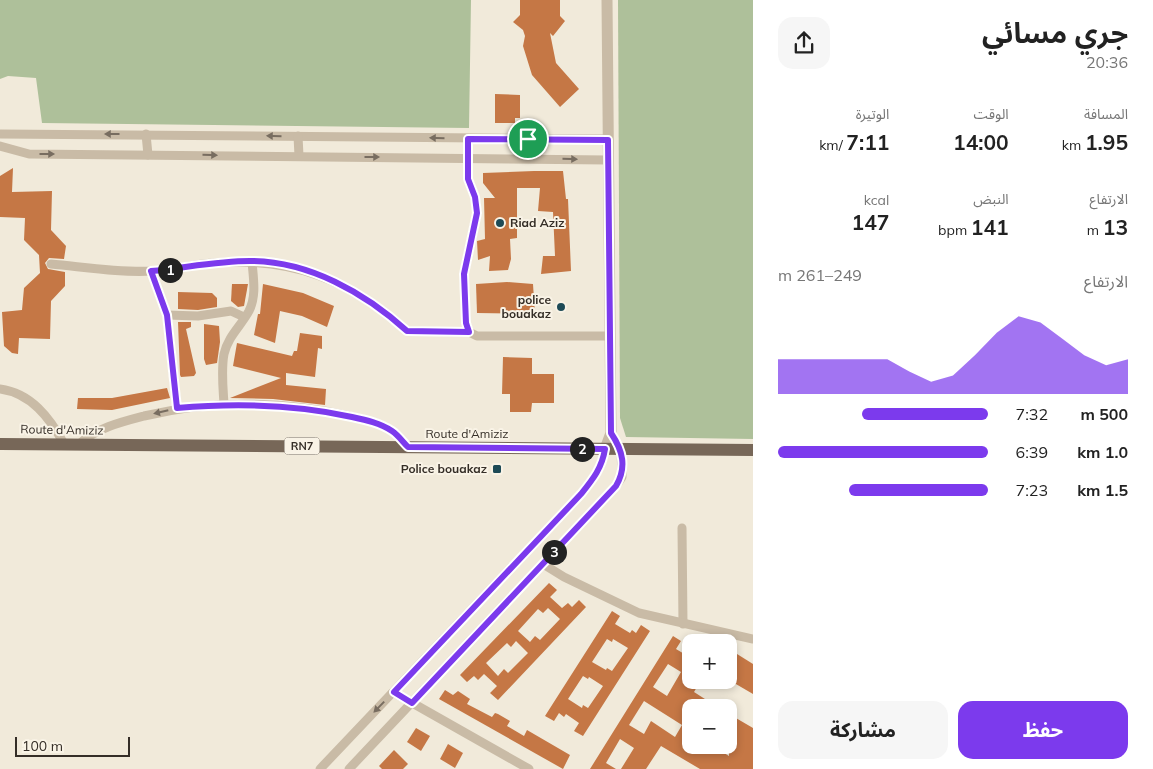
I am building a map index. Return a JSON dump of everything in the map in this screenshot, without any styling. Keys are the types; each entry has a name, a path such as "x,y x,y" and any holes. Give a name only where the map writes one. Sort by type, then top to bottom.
{"main road":[{"name":"Route d'Amiziz","path":"0,444 753,450"}],"street":[{"path":"320,769 581,494 603,462 605,449 611,433 607,0"},
{"path":"0,134 608,140"},
{"path":"146,134 148,155"},
{"path":"298,136 299,156"},
{"path":"468,139 468,179 475,197 477,213 464,274 466,323 469,332"},
{"path":"0,146 29,154 468,157 608,160"},
{"path":"51,264 151,271 211,263 252,261 288,266 327,277 384,311 407,331 469,332 477,336 610,336"},
{"path":"224,404 222,374 224,353 231,335 249,310 254,292 252,261"},
{"path":"151,271 167,315 177,408"},
{"path":"167,315 198,316 231,312 244,317"},
{"path":"0,389 10,390 35,404 52,422 64,444"},
{"path":"79,444 92,433 126,421 177,408 224,404 294,407 377,423 393,431 408,447"},
{"path":"349,769 616,486 622,476 621,449 611,433"},
{"path":"682,528 683,624"},
{"path":"543,564 564,577 639,613 753,639"},
{"path":"394,692 529,769"}],"green space":[{"path":"0,0 471,0 469,128 42,123 36,78 8,76 0,79"},
{"path":"618,0 753,0 753,439 626,437 620,418"}],"building":[{"path":"520,0 560,0 560,16 565,21 553,36 550,33 556,63 579,89 560,107 532,75 523,46 525,36 523,30 513,22 520,15"},
{"path":"495,94 520,95 520,118 515,118 515,123 495,123"},
{"path":"13,168 12,192 52,191 51,230 66,246 64,259 49,258 45,263 48,269 65,272 65,286 51,301 50,339 19,338 18,354 12,353 4,346 2,312 22,310 24,288 40,273 39,255 24,240 25,218 0,217 0,176"},
{"path":"563,171 566,199 568,199 571,271 541,274 543,256 555,256 553,212 538,211 540,188 517,188 517,238 510,239 511,259 508,270 489,271 490,256 478,260 477,241 485,239 484,198 495,198 483,183 483,173"},
{"path":"507,282 533,284 535,314 477,313 476,284"},
{"path":"232,284 248,284 244,306 238,307 231,301"},
{"path":"263,284 303,293 334,306 327,327 302,316 280,311 275,343 254,335 258,314 260,314"},
{"path":"178,292 212,293 217,298 217,307 198,310 178,309"},
{"path":"178,322 191,322 191,327 186,329 196,373 194,376 181,377 180,375"},
{"path":"204,324 219,326 220,342 217,363 206,365 204,359"},
{"path":"300,333 322,336 322,349 318,348 315,377 286,373 286,385 326,389 325,405 273,399 230,398 281,378 233,366 237,343 292,356 294,351 297,351"},
{"path":"503,357 532,358 532,374 554,374 554,403 532,403 531,412 510,412 510,394 502,394"},
{"path":"167,388 170,398 112,410 77,409 78,398 112,398"},
{"path":"549,583 557,590 550,597 562,608 568,603 572,607 579,600 586,607 498,700 490,693 497,686 484,674 478,680 474,676 467,682 460,675","holes":["548,608 560,619 540,640 535,636 530,642 518,631 538,609 543,613","516,641 528,653 508,673 504,669 498,676 486,663 507,643 511,647"]},
{"path":"612,611 620,616 615,624 630,633 632,630 636,633 641,625 650,631 583,736 574,731 579,723 566,714 564,717 559,713 554,721 545,716","holes":["607,639 612,642 613,639 628,648 612,671 607,668 606,670 592,662","583,676 588,679 589,677 603,686 588,708 583,705 582,708 568,699"]},
{"path":"673,636 681,641 676,649 682,653 682,689 696,689 694,692 705,699 682,699 682,725 682,754 726,754 729,756 729,754 737,754 737,719 753,728 753,769 700,769 661,746 646,769 621,769 634,748 620,739 606,763 616,769 590,769","holes":["668,664 681,672 667,696 653,687","644,701 682,725 675,737 651,721 644,734 629,725"]},
{"path":"737,654 753,664 753,694 737,685"},
{"path":"445,690 453,695 458,691 470,699 467,704 492,717 495,713 498,714 510,721 507,726 524,736 527,730 570,755 563,769 439,699"},
{"path":"416,728 430,736 421,751 407,742"},
{"path":"448,744 463,753 455,768 440,759"},
{"path":"394,750 408,764 403,769 382,769 379,766"}],"place":[{"name":"Riad Aziz","path":"500,223"},
{"name":"police bouakaz","path":"561,307"},
{"name":"Police bouakaz","path":"497,469"}],"route":[{"path":"468,139 528,139 608,140 611,433 621,449 622,476 616,486 412,703 394,692 581,494 603,462 605,449 408,447 393,431 377,423 335,413 256,404 224,404 177,408 167,315 151,271 180,269 211,263 252,261 288,266 327,277 384,311 407,331 469,332 466,323 464,274 476,223 477,205 468,179 468,139"}]}
